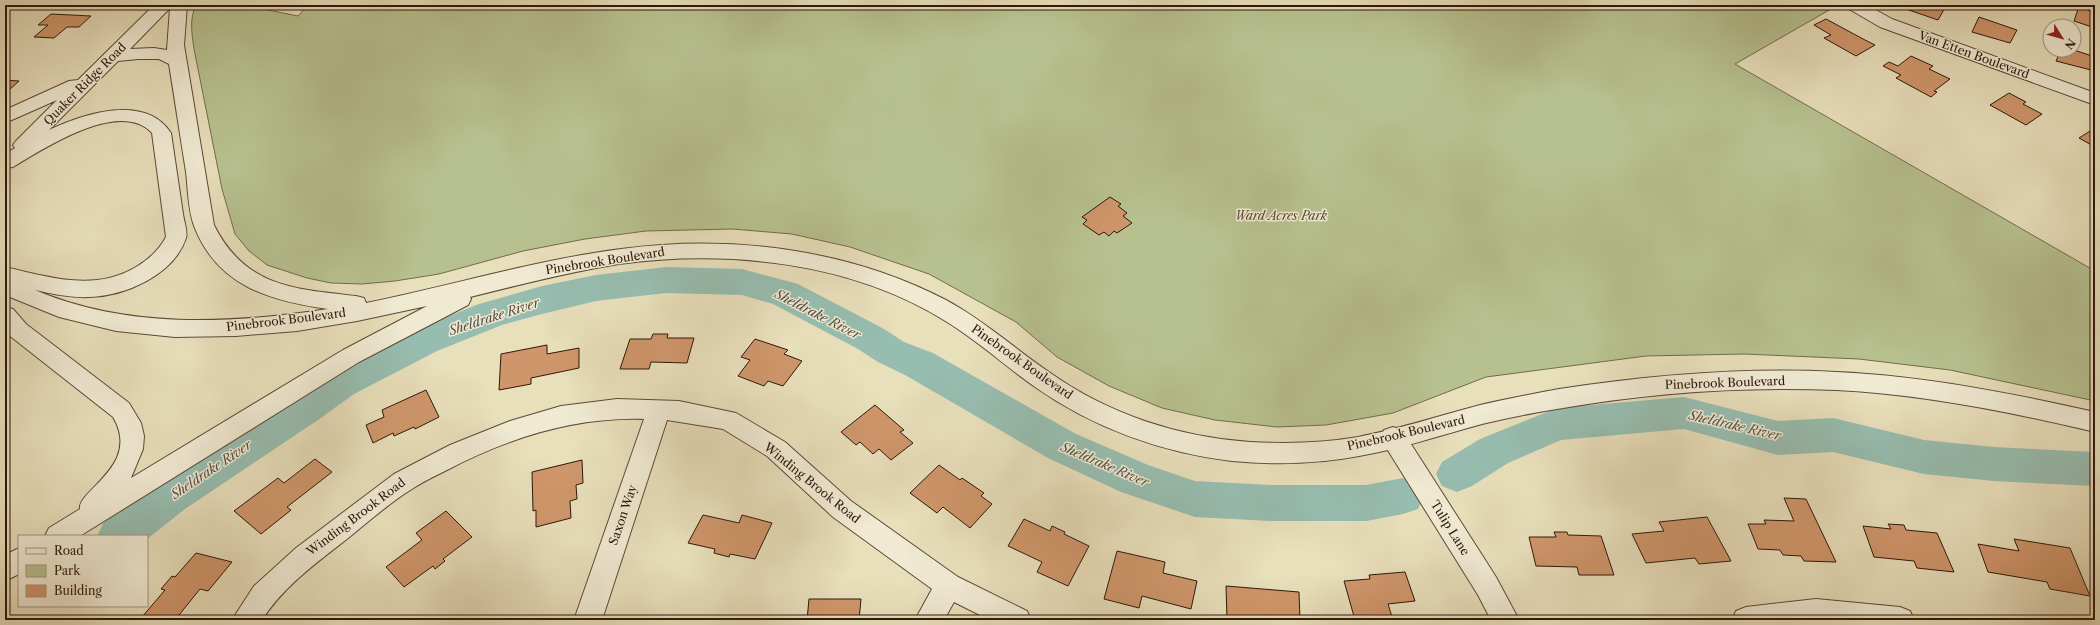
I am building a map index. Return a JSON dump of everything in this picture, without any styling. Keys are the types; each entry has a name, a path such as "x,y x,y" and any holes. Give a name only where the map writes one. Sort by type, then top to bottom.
{"street":[{"name":"Quaker Ridge Road","path":"5,162 164,5"},
{"path":"179,5 175,31 178,61 204,225 209,239 218,253 242,276 259,285 280,293 302,298 383,306"},
{"name":"Van Etten Boulevard","path":"1855,5 1886,24 2095,99"},
{"path":"113,56 150,53 171,56 178,61"},
{"path":"5,117 90,78"},
{"path":"5,162 62,132 88,121 116,116 129,116 151,122 157,126 161,133 176,236 172,246 157,263 131,280 114,286 96,290 69,288 5,275"},
{"name":"Pinebrook Boulevard","path":"5,286 28,298 76,315 138,327 169,329 269,324 383,306 493,283 575,263 642,253 705,251 780,255 816,262 864,275 914,294 944,310 984,335 1059,392 1121,422 1183,442 1239,452 1316,451 1357,446 1516,406 1559,398 1637,387 1725,382 1839,381 1905,388 2018,406 2095,422"},
{"path":"61,535 375,343 493,283"},
{"path":"5,315 18,330 121,410 127,417 133,435 129,459 112,487 86,513 60,535"},
{"name":"Winding Brook Road","path":"246,620 263,595 305,556 403,481 459,452 510,431 561,416 616,409 679,411 728,420 776,449 842,509 949,586 1017,620"},
{"name":"Saxon Way","path":"588,620 659,410"},
{"name":"Tulip Lane","path":"1393,437 1487,586 1505,620"},
{"path":"5,569 18,561"},
{"path":"929,620 949,586"},
{"path":"1746,620 1816,612 1900,620"}],"green space":[{"name":"Ward Acres Park","path":"196,5 243,5 298,16 308,5 1838,5 1735,64 2095,271 2095,401 1950,370 1859,359 1744,354 1646,356 1486,377 1393,413 1326,425 1277,427 1215,420 1162,408 1109,386 1057,357 1016,322 929,274 850,247 792,234 732,229 646,231 585,239 523,251 439,274 395,281 362,284 331,283 307,278 267,265 249,251 235,234 222,189 194,49 192,16"}],"building":[{"path":"1902,5 1946,6 1938,20 1900,7"},
{"path":"2079,6 2095,13 2095,28 2082,24 2082,18 2075,18"},
{"path":"51,14 91,16 79,27 67,27 54,38 34,37 48,25 38,25"},
{"path":"1979,17 2017,30 2010,43 1972,32"},
{"path":"1826,19 1875,45 1856,56 1824,38 1831,35 1814,25"},
{"path":"2082,53 2095,57 2095,71 2056,61 2057,58 2082,58"},
{"path":"1911,56 1933,66 1929,69 1950,79 1934,91 1937,92 1931,97 1896,78 1901,75 1883,66 1889,62 1898,66"},
{"path":"5,80 19,81 9,90 5,90"},
{"path":"2009,93 2026,102 2023,104 2042,114 2026,125 1990,105"},
{"path":"2095,128 2095,147 2079,138"},
{"path":"1110,197 1121,204 1118,206 1127,213 1123,216 1132,223 1117,233 1114,231 1109,236 1104,232 1099,235 1083,224 1087,220 1082,217"},
{"path":"653,334 668,334 667,338 694,338 687,363 651,362 649,369 620,369 630,339 651,339"},
{"path":"755,339 788,350 784,354 802,361 783,386 768,381 764,386 738,376 750,360 741,357"},
{"path":"547,345 547,354 579,348 579,368 531,378 531,384 499,390 501,354"},
{"path":"426,390 439,417 415,429 414,427 394,436 393,433 373,443 366,425 384,417 382,410"},
{"path":"875,405 904,430 900,432 913,443 891,460 879,449 873,454 860,442 856,445 841,432"},
{"path":"315,459 332,472 287,507 291,510 261,534 234,511 278,478 284,483"},
{"path":"582,460 583,483 576,485 577,499 570,501 571,518 536,527 536,510 533,511 532,472"},
{"path":"939,465 960,480 962,478 984,493 981,496 992,504 970,528 943,507 937,513 910,493"},
{"path":"1784,498 1806,499 1836,562 1804,561 1801,556 1783,555 1780,550 1758,549 1748,524 1766,524 1764,520 1794,521"},
{"path":"446,511 472,537 443,559 445,561 435,569 433,566 404,587 386,567 422,540 416,533"},
{"path":"703,515 739,523 742,515 772,523 755,559 730,554 729,557 714,553 715,549 688,543"},
{"path":"1707,517 1731,561 1699,564 1695,558 1646,563 1632,534 1664,531 1659,522"},
{"path":"1024,519 1050,531 1052,526 1065,532 1064,534 1089,546 1068,586 1037,572 1042,562 1008,546"},
{"path":"1888,524 1904,525 1906,530 1937,533 1954,572 1917,568 1914,561 1874,557 1863,526 1891,529"},
{"path":"1554,532 1567,532 1568,535 1601,536 1614,575 1579,575 1577,567 1536,566 1529,537 1556,537"},
{"path":"2014,539 2070,548 2090,596 2050,589 2047,582 1988,572 1978,544 2019,551"},
{"path":"1117,551 1165,562 1163,573 1197,581 1191,609 1142,596 1139,608 1104,599"},
{"path":"196,553 232,562 208,591 200,589 175,620 153,620 142,617 165,590 161,589 172,576 175,577"},
{"path":"1405,572 1415,601 1388,604 1393,620 1355,620 1344,581 1370,579 1369,575"},
{"path":"1226,586 1299,592 1300,620 1227,620"},
{"path":"809,599 861,599 859,620 807,620"},
{"path":"488,616 516,618 516,620 486,620"},
{"path":"667,616 703,618 703,620 666,620"}],"waterway":[{"name":"Sheldrake River","path":"120,535 170,496 304,409 340,383 424,341 492,314 542,300 596,288 666,280 742,282 785,294 871,339 891,352 919,364 1062,446 1136,479 1195,499 1270,503 1366,503 1403,496"},
{"name":"Sheldrake River","path":"1457,474 1494,451 1557,424 1684,413 1778,438 1833,435 1924,457 1994,464 2095,469"}]}
